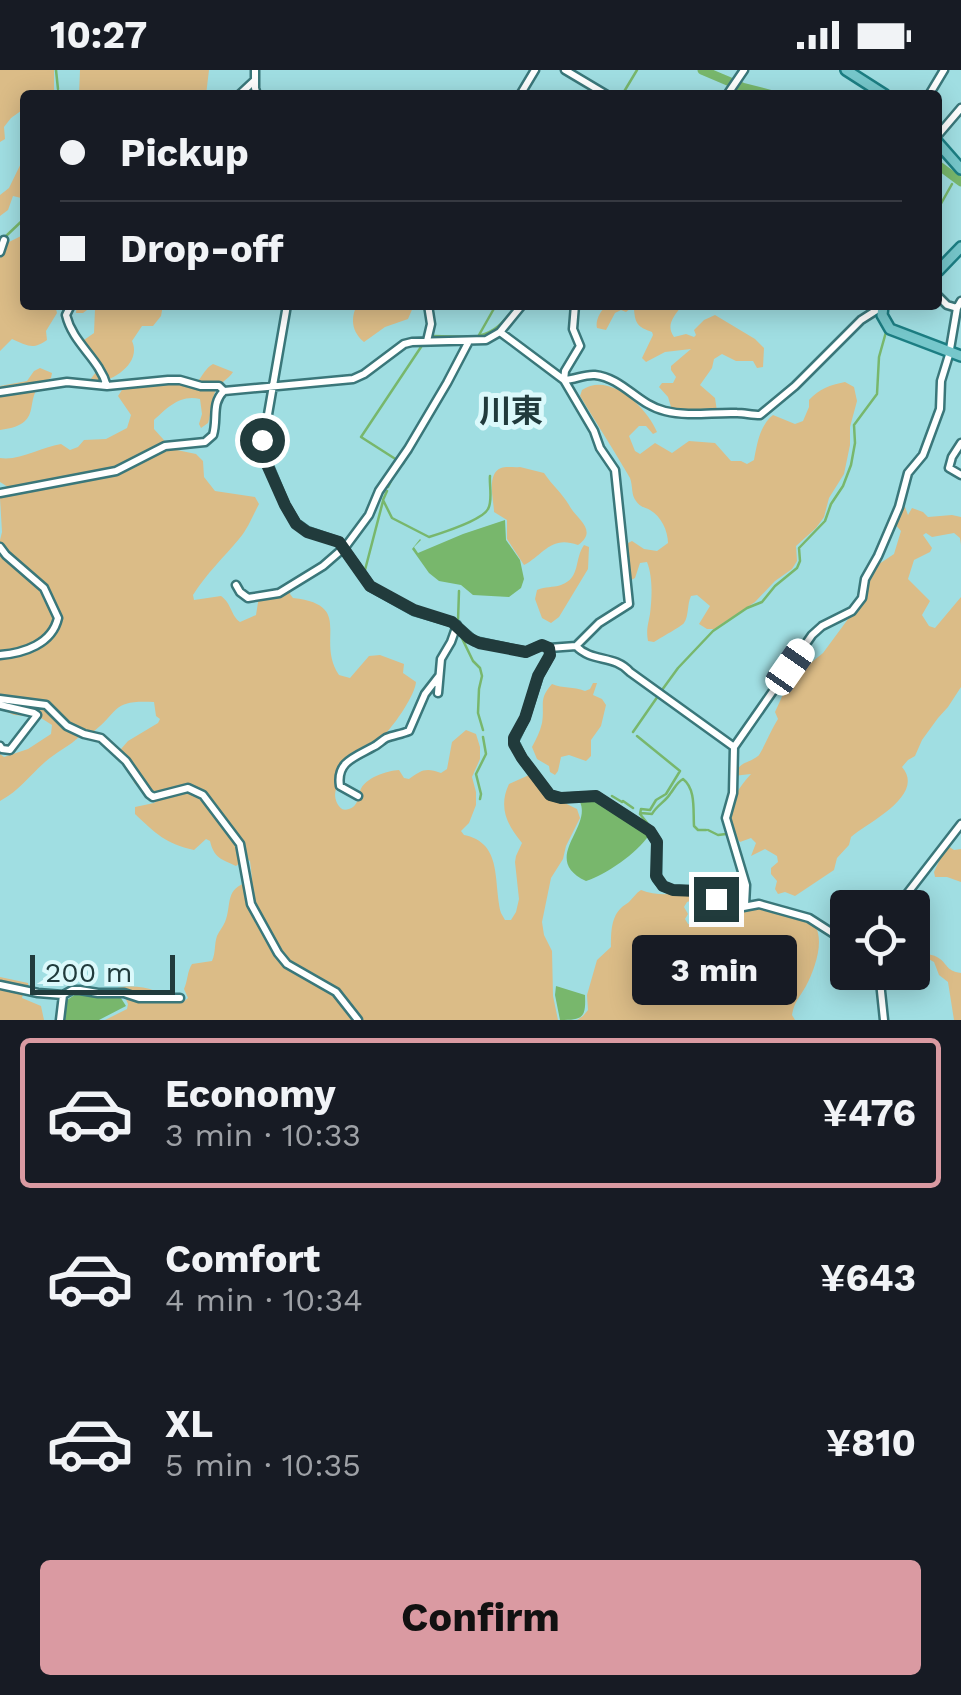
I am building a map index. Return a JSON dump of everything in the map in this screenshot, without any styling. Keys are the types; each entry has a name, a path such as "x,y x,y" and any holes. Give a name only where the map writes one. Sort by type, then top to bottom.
{"main road":[{"path":"846,70 877,90"},
{"path":"942,147 961,168"},
{"path":"942,268 961,247"},
{"path":"882,310 890,329 961,356"}],"street":[{"path":"255,70 256,90"},
{"path":"565,70 599,90"},
{"path":"244,90 254,81"},
{"path":"942,130 961,108"},
{"path":"0,252 4,240"},
{"path":"745,905 746,886 726,818 732,793 734,747 812,635 852,610 862,598 865,580 899,507 908,473 922,455 940,410 940,388 959,304"},
{"path":"69,310 66,316 72,334 95,360 107,386"},
{"path":"286,310 262,449 278,490 300,528 335,540 370,586 414,610 457,624 479,643 526,652 542,645 576,646 590,656 624,665 734,747"},
{"path":"428,341 429,310"},
{"path":"0,493 116,472 164,446 205,442 213,435 215,406 224,391 353,379 404,344 486,340 500,332 518,310"},
{"path":"564,380 580,346 572,329 574,310"},
{"path":"564,380 600,375 620,384 649,406 668,412 760,415 876,310"},
{"path":"500,332 564,380 615,470 629,604 599,623 576,646"},
{"path":"236,585 248,598 279,593 344,548 369,515 378,491 447,383 468,341"},
{"path":"0,392 67,382 107,386 180,380 196,386 218,386 224,391"},
{"path":"961,443 949,468 961,475"},
{"path":"0,547 44,588 58,618 54,630 37,645 0,655"},
{"path":"438,693 441,659 457,624"},
{"path":"549,648 550,655 514,741 546,791 554,797 596,796 650,831 657,842 656,876 663,886 702,892 734,908 759,904 810,918 830,931"},
{"path":"358,796 340,786 339,776 345,763 385,739 408,734 425,694 439,676"},
{"path":"0,702 37,716 10,750 0,746"},
{"path":"0,702 46,705 67,726 101,738 126,761 153,797 188,788 202,794 240,844 251,904 278,953 287,964 336,992 358,1020"},
{"path":"910,890 961,824"},
{"path":"0,985 29,992 63,994 80,990 139,998 180,998"},
{"path":"881,990 884,1020"},
{"path":"60,1020 63,994"}],"shaded area":[{"path":"0,70 54,70 54,90 20,90 20,112 4,127 5,139 0,142"},
{"path":"80,70 209,70 207,90 79,90"},
{"path":"20,165 20,198 13,196 8,210 0,216 0,195 9,188"},
{"path":"20,236 20,310 57,313 46,331 47,340 30,346 12,339 0,351 0,258 9,242"},
{"path":"95,310 162,310 153,326 142,326 132,341 133,357 124,370 93,383 90,380 102,364 82,344 94,333"},
{"path":"355,310 412,310 408,319 385,327 364,342 353,325"},
{"path":"603,310 621,310 606,330 597,328"},
{"path":"634,310 679,310 671,332 674,337 694,337 694,330 715,315 764,348 763,367 722,354 714,359 700,385 715,398 717,411 672,410 659,387 662,383 673,383 676,377 671,366 691,349 665,352 646,362 642,358 653,335 635,318"},
{"path":"213,364 233,372 216,390 208,423 201,428 199,424 200,399 186,398 154,420 154,429 172,449 196,454 203,461 204,477 215,491 255,497 259,504 242,535 198,587 194,600 221,596 240,622 256,615 259,596 291,589 293,598 312,602 328,616 330,649 339,675 350,678 369,656 380,655 404,664 403,673 416,682 412,694 385,734 349,755 341,765 335,794 340,808 354,806 363,786 383,773 399,770 409,779 424,770 441,773 447,769 452,742 466,730 476,734 480,759 472,777 476,805 461,831 485,846 491,855 505,920 511,920 519,899 515,862 522,843 506,815 504,800 509,784 529,775 544,793 577,809 580,818 551,878 542,922 552,951 558,1020 105,1020 127,1009 124,995 107,992 114,989 151,989 173,1003 188,998 184,989 190,967 212,961 232,893 252,878 250,861 246,858 236,866 226,862 206,839 194,850 176,845 135,814 135,807 162,797 134,783 130,762 121,749 158,723 154,702 123,705 93,732 78,730 76,734 80,736 76,740 0,801 0,754 4,757 28,749 51,734 52,725 38,711 31,710 28,716 5,711 0,697 0,498 7,494 8,487 0,482 0,458 15,458 61,444 70,450 84,440 106,439 127,428 131,415 118,396 122,390 172,384 189,386"},
{"path":"40,368 52,373 51,378 35,392 25,422 0,430 0,386 27,381"},
{"path":"845,382 854,387 857,401 844,474 829,498 824,517 796,546 797,561 792,569 755,602 714,629 699,624 710,606 697,595 691,596 684,623 654,642 648,641 652,594 649,568 647,562 640,563 635,578 629,581 626,544 632,541 657,551 668,543 667,534 657,516 634,499 630,478 580,396 582,390 593,385 615,388 645,412 657,432 653,434 646,426 639,426 629,436 640,454 655,443 672,453 689,441 715,443 731,461 747,464 754,460 762,429 773,415 795,424 803,421 813,396"},
{"path":"520,467 544,473 586,529 584,540 578,545 554,544 524,565 507,539 507,520 494,512 492,488 496,471"},
{"path":"905,507 908,515 912,508 928,517 961,517 961,545 954,533 932,537 926,533 923,535 932,548 914,560 908,579 930,601 922,615 929,626 935,628 961,597 961,687 922,740 915,756 902,767 907,788 901,797 851,837 834,870 795,896 778,894 777,881 771,874 777,856 765,849 751,856 756,843 751,838 740,842 734,833 731,806 751,774 733,776 760,754 778,719 775,712 785,690 797,674 823,653 851,615 879,564 894,554 901,531 894,523"},
{"path":"505,520 506,540 520,560 524,579 521,588 509,597 473,595 461,585 439,581 412,549 420,539 414,547 418,553"},
{"path":"584,545 589,547 588,569 559,617 551,623 542,618 535,599 537,590 561,585 572,578"},
{"path":"597,683 593,695 606,705 601,726 591,740 591,756 586,761 569,755 561,757 555,775 537,759 532,747 542,723 545,694 552,684 585,691"},
{"path":"594,800 649,835 620,862 586,881 573,872 567,863 567,853 580,822 580,802"},
{"path":"948,846 961,849 961,882 935,877"},
{"path":"641,890 692,893 695,899 684,907 688,914 685,919 696,926 704,906 725,924 754,907 813,923 819,937 818,954 794,1007 795,1020 577,1020 588,1010 587,995 597,960 611,947 616,915"},
{"path":"930,954 961,973 961,1020 954,1020 948,982 939,975"},
{"path":"0,977 28,983 29,989 22,998 41,1006 44,1020 0,1020"},
{"path":"556,986 585,995 582,1016 560,1020"},
{"path":"76,994 119,995 126,1006 99,1020 64,1020 67,1000"}],"waterway":[{"path":"56,70 58,89"},
{"path":"625,90 637,70"},
{"path":"702,70 754,90"},
{"path":"942,168 961,182"},
{"path":"942,202 952,184"},
{"path":"5,237 20,223"},
{"path":"433,310 433,314"},
{"path":"479,335 493,310"},
{"path":"478,336 496,328 513,310"},
{"path":"662,690 713,631 762,602 797,568 799,548 825,521 851,465 854,425 877,394 879,357 886,332"},
{"path":"433,336 471,337"},
{"path":"399,458 361,437 421,347"},
{"path":"453,378 458,370"},
{"path":"403,464 409,453"},
{"path":"388,487 394,475"},
{"path":"387,491 383,500 392,518 429,537 484,513 490,502 490,476"},
{"path":"365,570 383,501"},
{"path":"458,621 459,591"},
{"path":"458,630 480,668 478,713 483,730"},
{"path":"633,732 658,696"},
{"path":"637,736 680,771 650,810 641,809 640,814 652,829"},
{"path":"480,799 476,774 486,754 483,737"},
{"path":"641,813 652,814 683,779 692,794 694,826 706,830"},
{"path":"612,796 622,802"},
{"path":"623,801 633,808"},
{"path":"708,830 718,835 727,831"}],"district":[{"name":"川東","path":"511,411"}],"route":[{"path":"262,440 265,460 296,524 307,532 339,542 370,586 414,610 457,624 479,643 526,652 542,645 549,648 550,655 514,738 522,758 550,795 596,796 650,831 657,842 656,876 663,886 698,891 716,899"}]}
